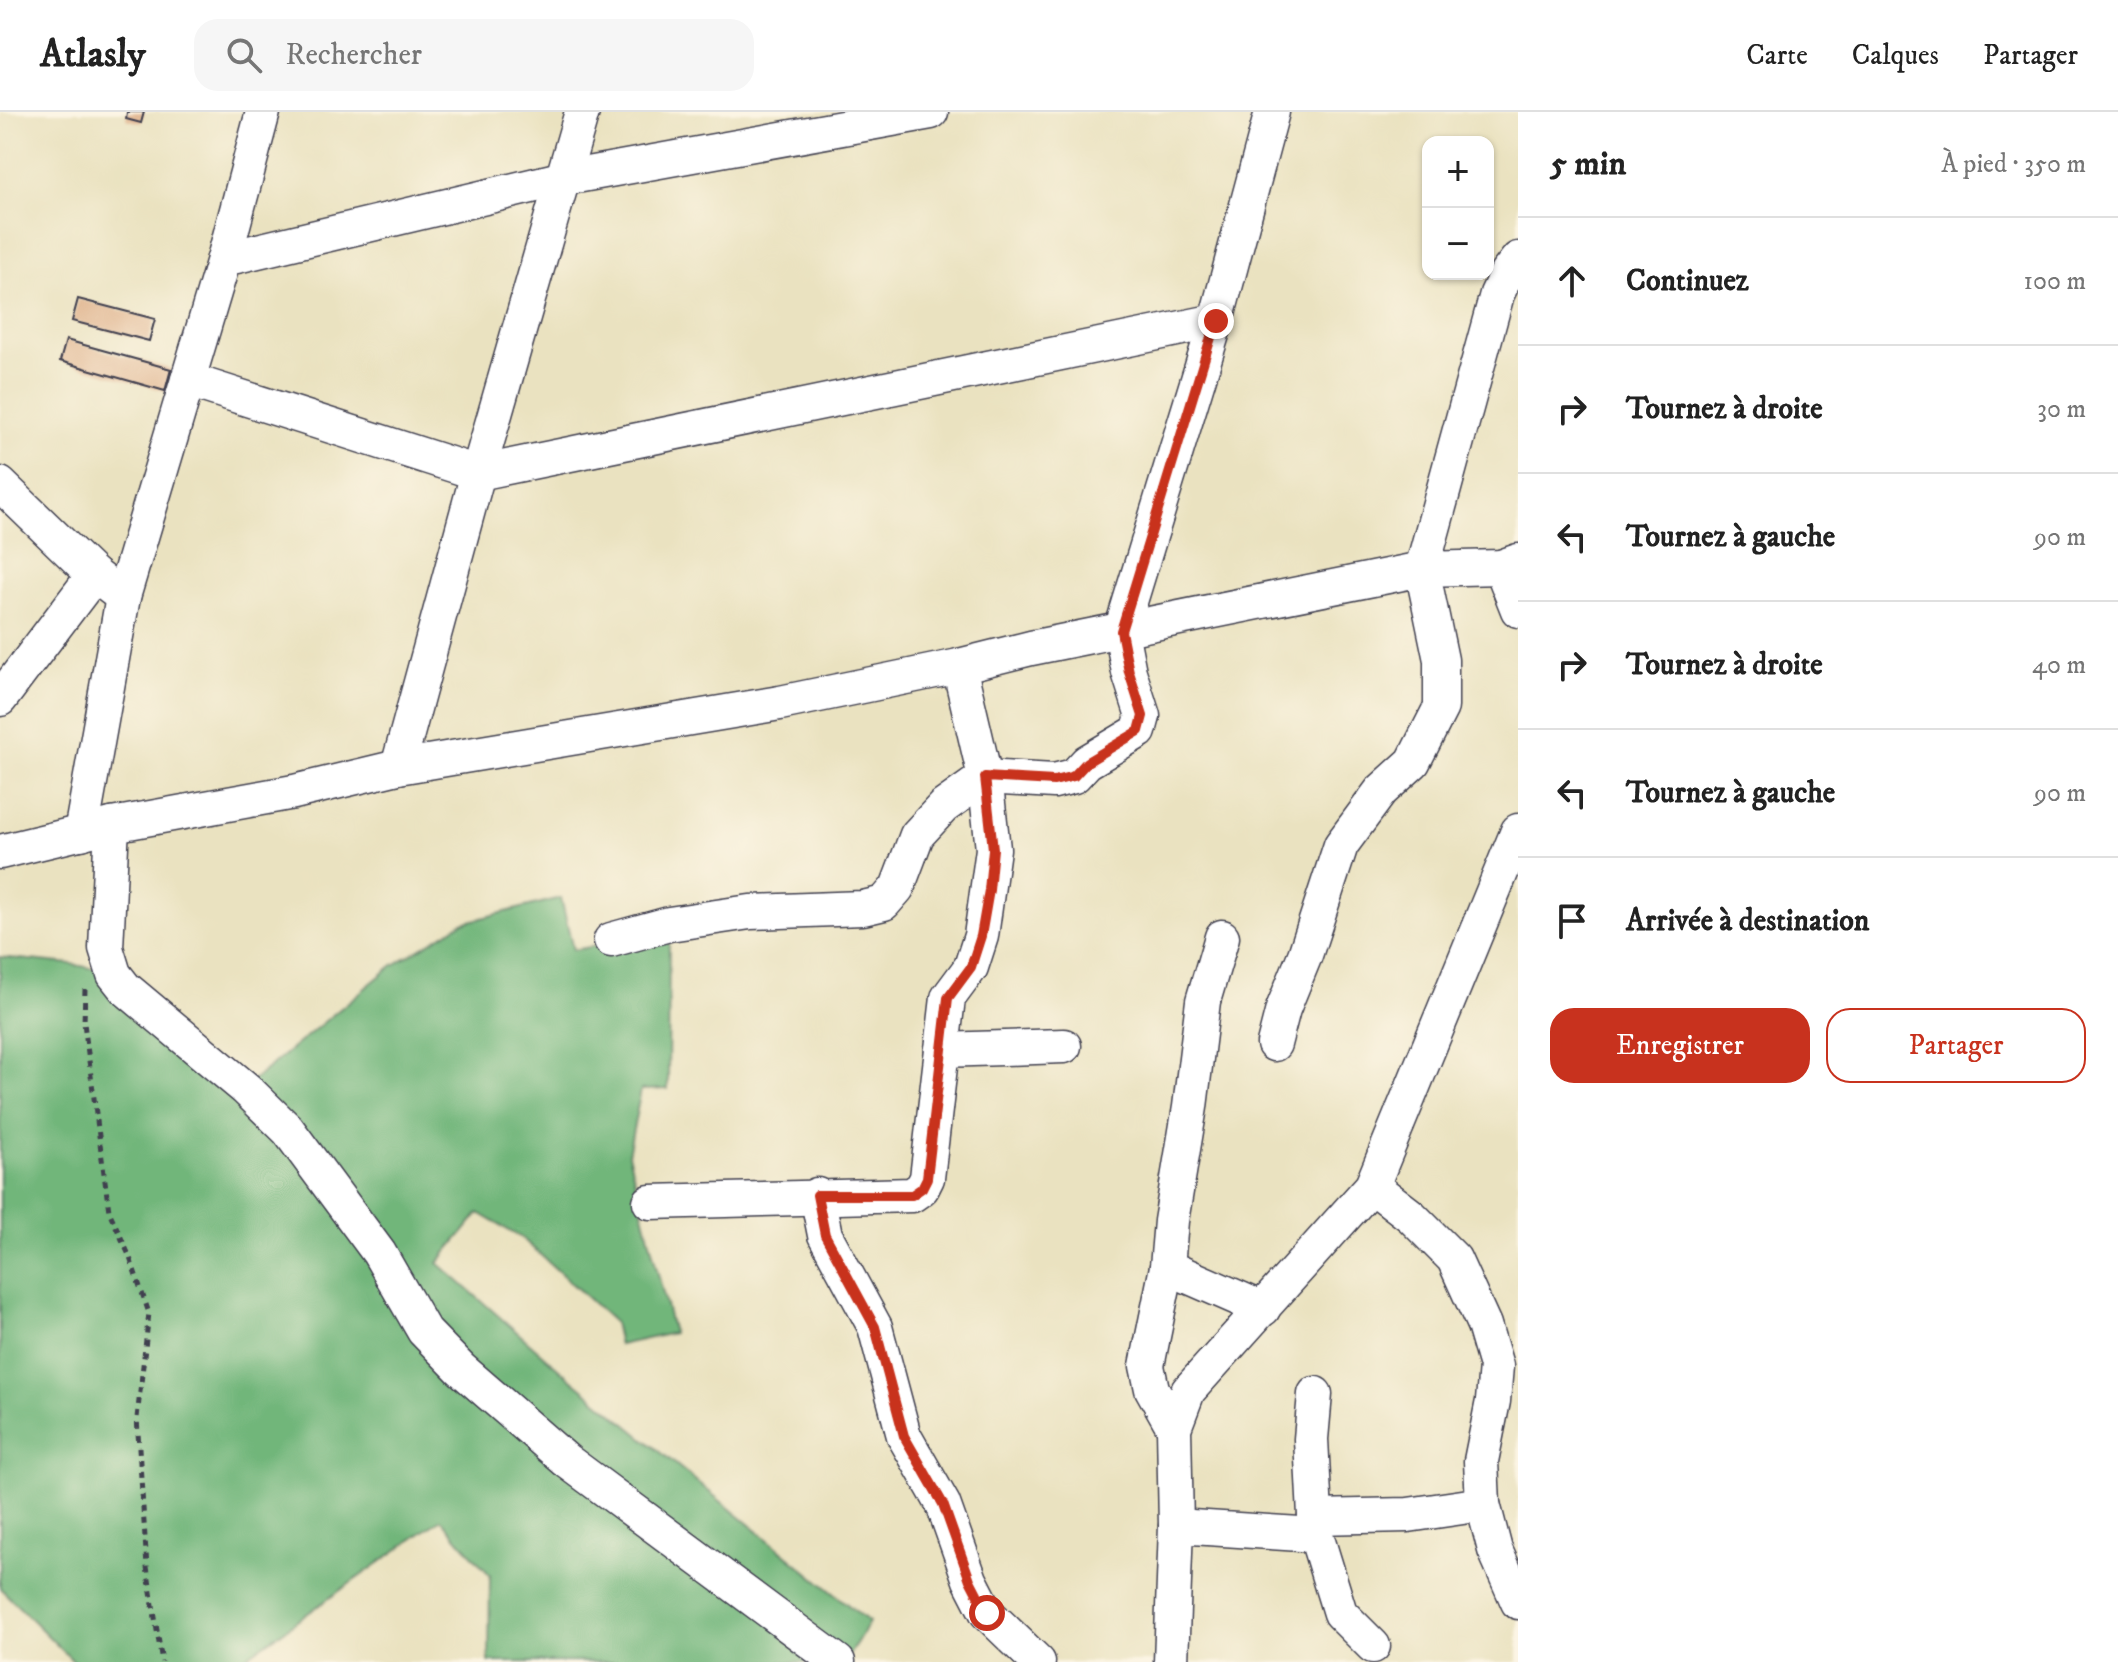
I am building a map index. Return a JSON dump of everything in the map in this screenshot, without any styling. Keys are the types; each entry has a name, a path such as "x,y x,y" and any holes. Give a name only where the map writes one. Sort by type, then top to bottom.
{"street":[{"path":"263,112 224,259 123,597 97,829 106,948 114,974 125,988 246,1089 288,1130 379,1253 424,1331 461,1369 567,1461 838,1662"},
{"path":"398,767 478,473 582,112"},
{"path":"224,259 565,178 931,112"},
{"path":"611,940 669,924 737,914 863,908 884,903 897,888 917,835 943,807 985,777 1054,781 1074,776 1087,762 1139,731 1143,716 1129,672 1121,631 1216,321 1272,112"},
{"path":"1274,1044 1283,1009 1305,955 1341,845 1381,791 1413,762 1441,707 1441,660 1422,569 1497,294 1518,259"},
{"path":"188,380 478,473 1216,321"},
{"path":"0,484 94,575 123,597"},
{"path":"0,852 97,829 294,792 398,767 780,703 1031,648 1422,569 1510,564 1518,610"},
{"path":"0,699 94,575"},
{"path":"650,1202 817,1195 912,1195 922,1188 927,1178 948,998 971,967 981,936 993,849 985,777 959,666"},
{"path":"1171,1662 1176,1526 1174,1428 1188,1391 1372,1186 1518,831"},
{"path":"1174,1428 1152,1389 1147,1366 1167,1267 1203,1001 1222,937"},
{"path":"942,1050 1064,1046"},
{"path":"1372,1186 1411,1216 1454,1259 1484,1325 1505,1398 1481,1461 1483,1504 1495,1550 1518,1602"},
{"path":"817,1195 825,1235 875,1327 904,1436 943,1504 970,1580 987,1613 1038,1662"},
{"path":"1167,1267 1263,1309"},
{"path":"1315,1394 1311,1439 1316,1526 1340,1613 1373,1646"},
{"path":"1176,1526 1316,1526 1483,1504"}],"path":[{"path":"85,988 84,1023 109,1211 129,1255 149,1313 137,1418 147,1567 162,1662"}],"green space":[{"path":"561,898 573,950 669,933 668,1089 641,1090 628,1154 673,1333 619,1345 614,1322 523,1239 479,1213 438,1263 566,1375 869,1622 845,1662 489,1662 490,1575 441,1519 239,1662 74,1662 0,1588 0,957 71,964 120,974 239,1092 392,966 462,923"}],"building":[{"path":"127,112 144,112 141,123 126,119"},
{"path":"78,299 155,319 149,341 72,321"},
{"path":"66,340 171,369 165,391 60,361"}],"route":[{"path":"987,1613 970,1580 943,1504 904,1436 875,1327 825,1235 817,1195 912,1195 922,1188 927,1178 948,998 971,967 981,936 989,890 993,849 985,777 1054,781 1074,776 1087,762 1139,731 1143,716 1129,672 1121,631 1216,321"}]}
